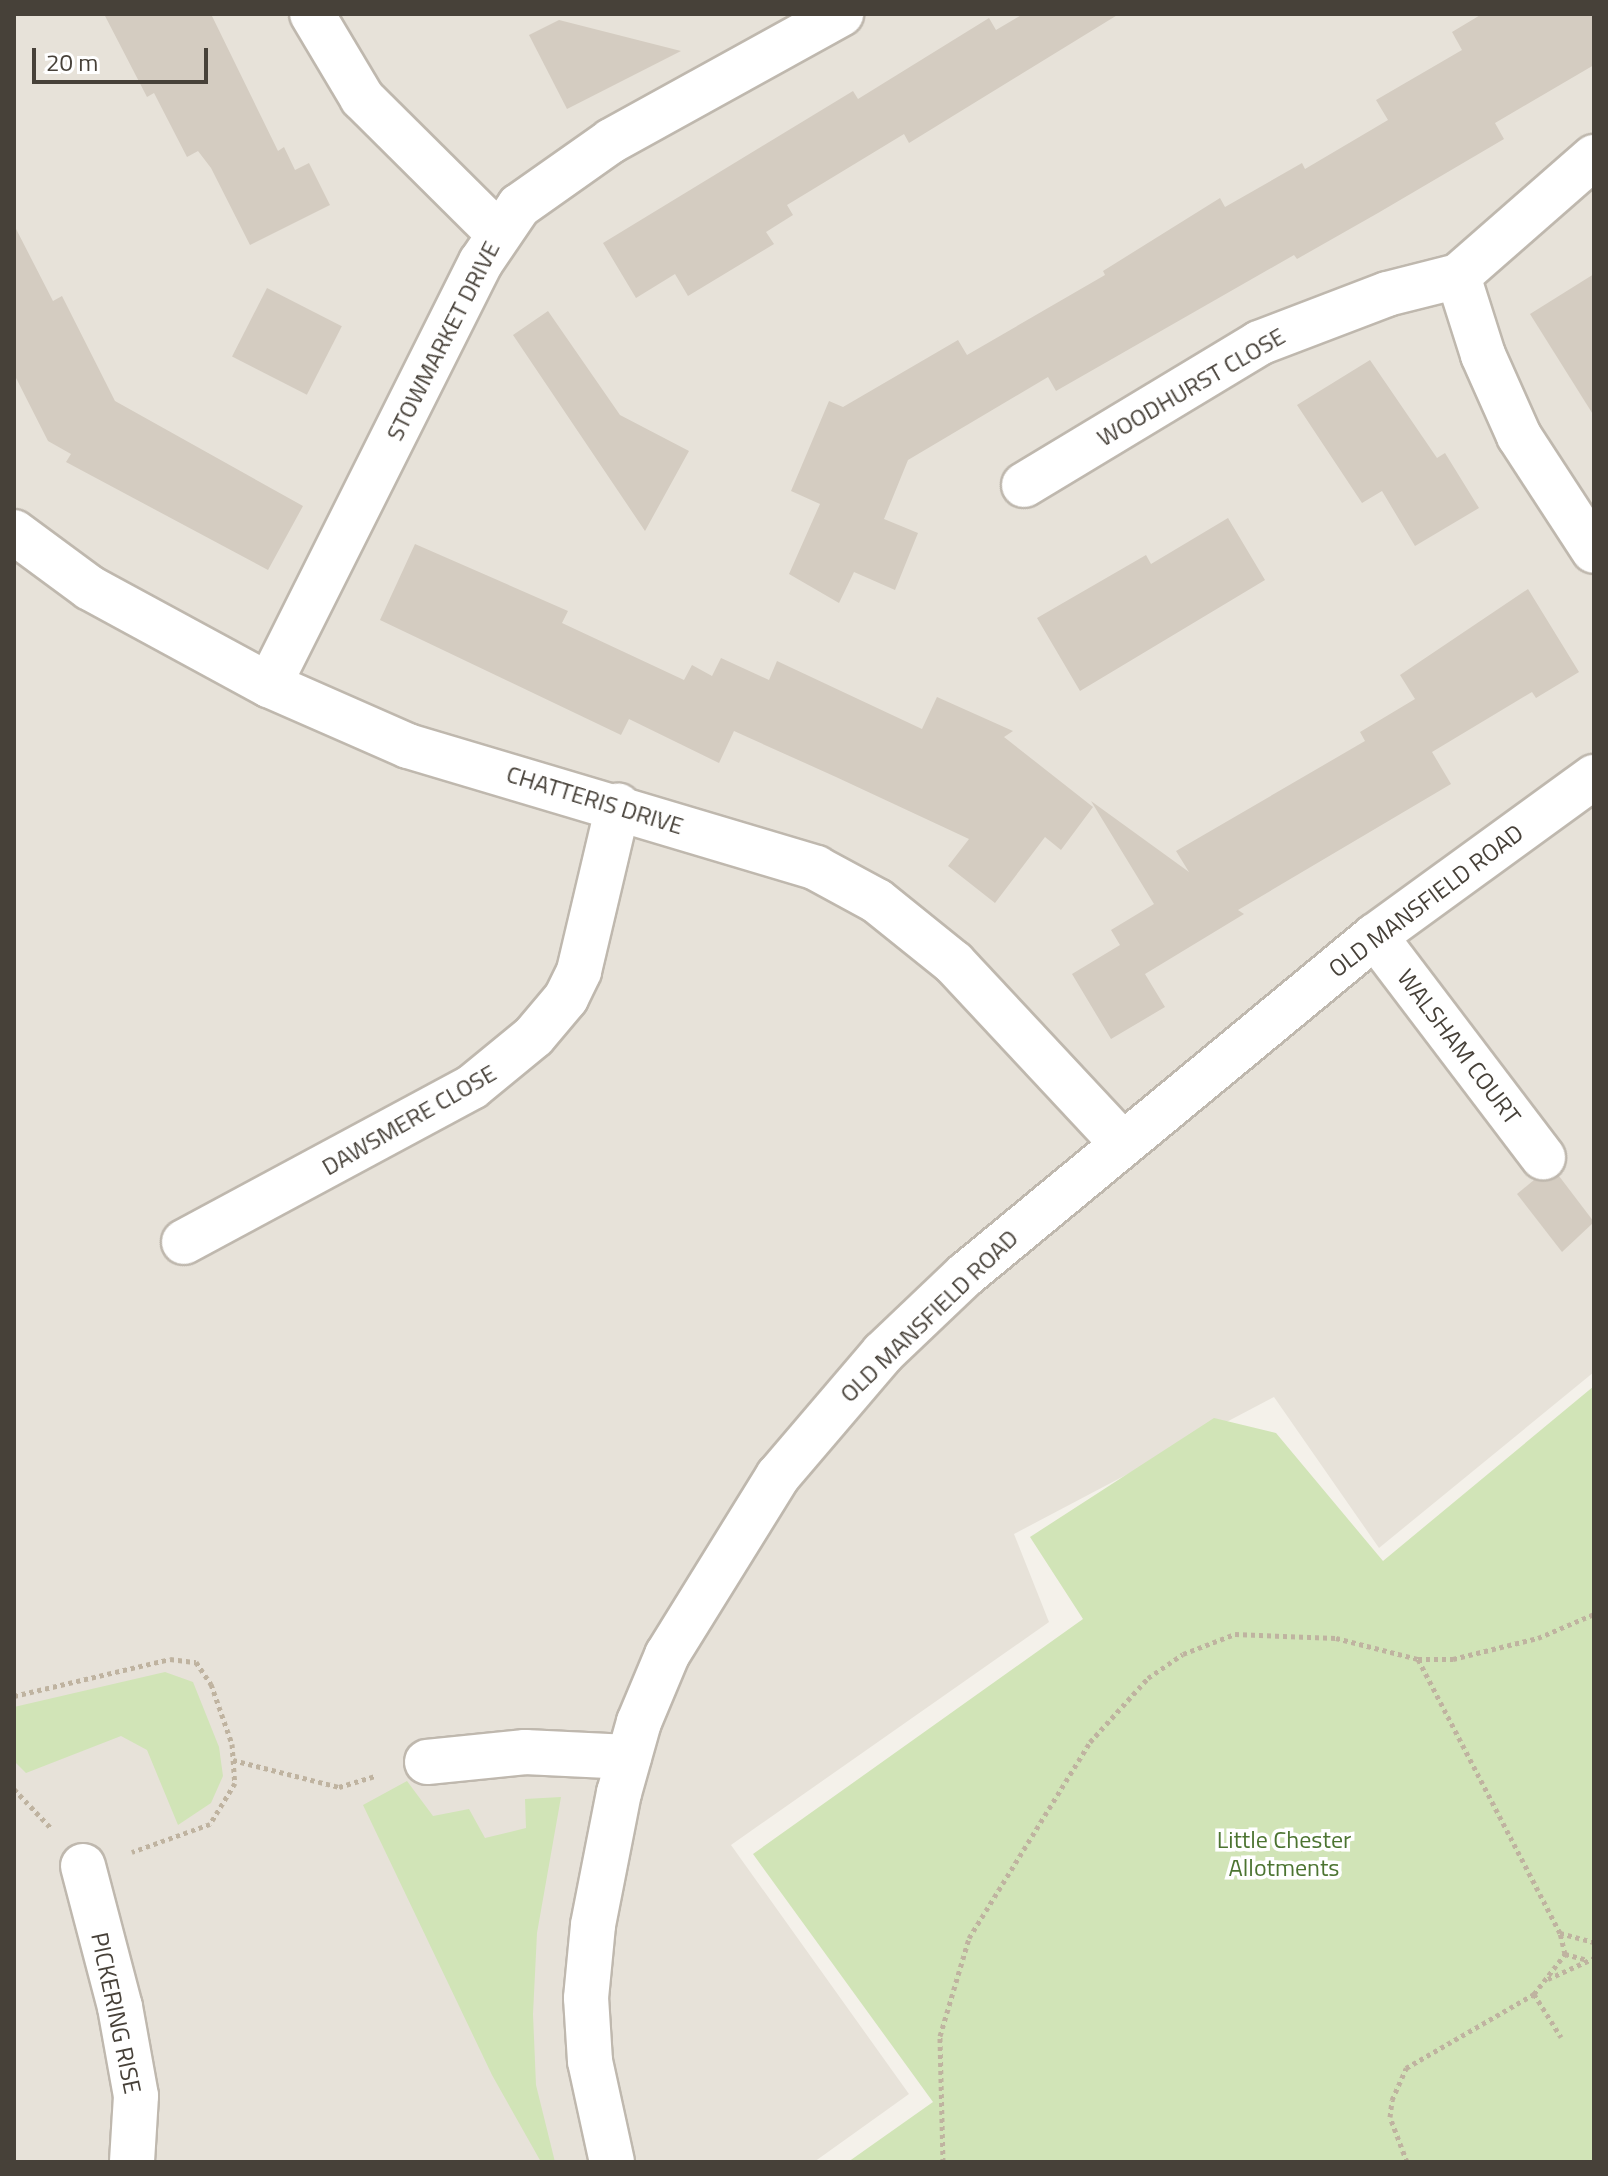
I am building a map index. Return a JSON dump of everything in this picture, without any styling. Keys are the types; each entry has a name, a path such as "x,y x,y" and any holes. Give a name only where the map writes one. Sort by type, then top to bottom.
{"street":[{"path":"312,14 362,98 498,233"},
{"name":"STOWMARKET DRIVE","path":"269,685 498,233 519,206 555,176 841,14"},
{"name":"WOODHURST CLOSE","path":"1024,485 1259,343 1387,294 1458,276 1594,157"},
{"path":"1458,276 1483,355 1519,436 1594,551"},
{"name":"CHATTERIS DRIVE","path":"14,532 90,588 269,685 408,746 618,806 816,868 877,901 916,927 954,963 1121,1142"},
{"name":"OLD MANSFIELD ROAD","path":"612,2162 590,2061 586,1998 595,1912 629,1757 667,1655 698,1598 778,1476 824,1417 965,1275 1121,1142 1375,936 1594,777"},
{"name":"DAWSMERE CLOSE","path":"184,1242 472,1087 534,1036 566,998 579,971 618,806"},
{"name":"WALSHAM COURT","path":"1375,936 1543,1157"},
{"path":"427,1762 525,1752 629,1757"},
{"name":"PICKERING RISE","path":"83,1866 120,2007 136,2096 132,2162"}],"path":[{"path":"943,2162 940,2036 969,1938 1090,1742 1117,1708 1183,1654 1235,1634 1336,1638 1418,1659 1495,1652 1594,1614"},
{"path":"14,1696 170,1659 196,1662 211,1684 233,1760 235,1783 210,1824 175,1840 83,1866"},
{"path":"1407,2162 1390,2117 1392,2100 1406,2068 1534,1994 1565,1954 1560,1933 1418,1659"},
{"path":"233,1760 339,1787 427,1762"},
{"path":"1560,1933 1594,1942"},
{"path":"1565,1954 1592,1960"},
{"path":"1547,1980 1592,1960"},
{"path":"1534,1994 1561,2037"}],"shaded area":[{"path":"14,14 1594,14 1594,1372 1379,1548 1274,1397 1014,1534 1049,1622 731,1845 909,2094 814,2162 14,2162"}],"green space":[{"name":"Little Chester Allotments","path":"1594,1386 1594,2162 848,2162 933,2102 753,1854 1083,1619 1030,1537 1214,1418 1276,1433 1383,1561"},
{"path":"165,1672 193,1682 219,1747 223,1776 211,1803 178,1825 147,1750 121,1736 26,1773 14,1761 14,1707"},
{"path":"407,1781 433,1816 469,1809 485,1838 526,1828 525,1799 561,1797 537,1933 533,2014 536,2085 555,2162 541,2162 492,2075 363,1805"}],"building":[{"path":"104,14 211,14 278,151 284,147 295,170 309,163 330,205 250,245 211,168 198,151 187,157 154,93 147,97"},
{"path":"1023,14 1119,14 909,143 904,134 787,205 793,215 766,232 774,244 688,296 675,274 636,298 603,243 853,91 858,99 989,18 996,30"},
{"path":"1482,14 1594,14 1594,65 1495,123 1504,139 1378,213 1297,259 1294,255 1056,391 1048,377 908,460 884,519 918,533 895,590 854,572 839,603 789,574 820,504 791,491 829,401 843,407 958,340 967,355 1105,275 1103,271 1220,198 1225,207 1302,163 1305,169 1388,120 1376,100 1462,50 1452,32"},
{"path":"559,20 681,51 567,109 529,35"},
{"path":"14,225 53,301 62,296 115,401 303,506 268,570 66,462 71,454 48,441 14,374"},
{"path":"1594,274 1594,416 1530,314"},
{"path":"267,288 342,326 307,395 232,357"},
{"path":"548,311 620,415 689,451 645,531 513,335"},
{"path":"1370,360 1437,458 1445,453 1479,508 1415,546 1382,491 1362,503 1297,405"},
{"path":"1228,518 1265,580 1080,691 1037,618 1146,555 1151,564"},
{"path":"415,544 568,611 562,623 684,680 692,665 712,676 721,658 769,680 777,661 922,729 937,697 1013,731 1004,737 1093,807 1061,850 1045,837 995,903 948,866 969,839 836,777 734,731 719,763 629,719 621,735 380,620"},
{"path":"1528,589 1579,672 1536,698 1532,692 1432,752 1451,784 1238,910 1244,914 1145,974 1165,1007 1111,1039 1072,974 1120,945 1111,930 1154,904 1091,801 1189,872 1176,851 1365,741 1360,732 1415,699 1400,675"},
{"path":"1559,1176 1594,1222 1562,1252 1517,1194 1534,1180"}]}
